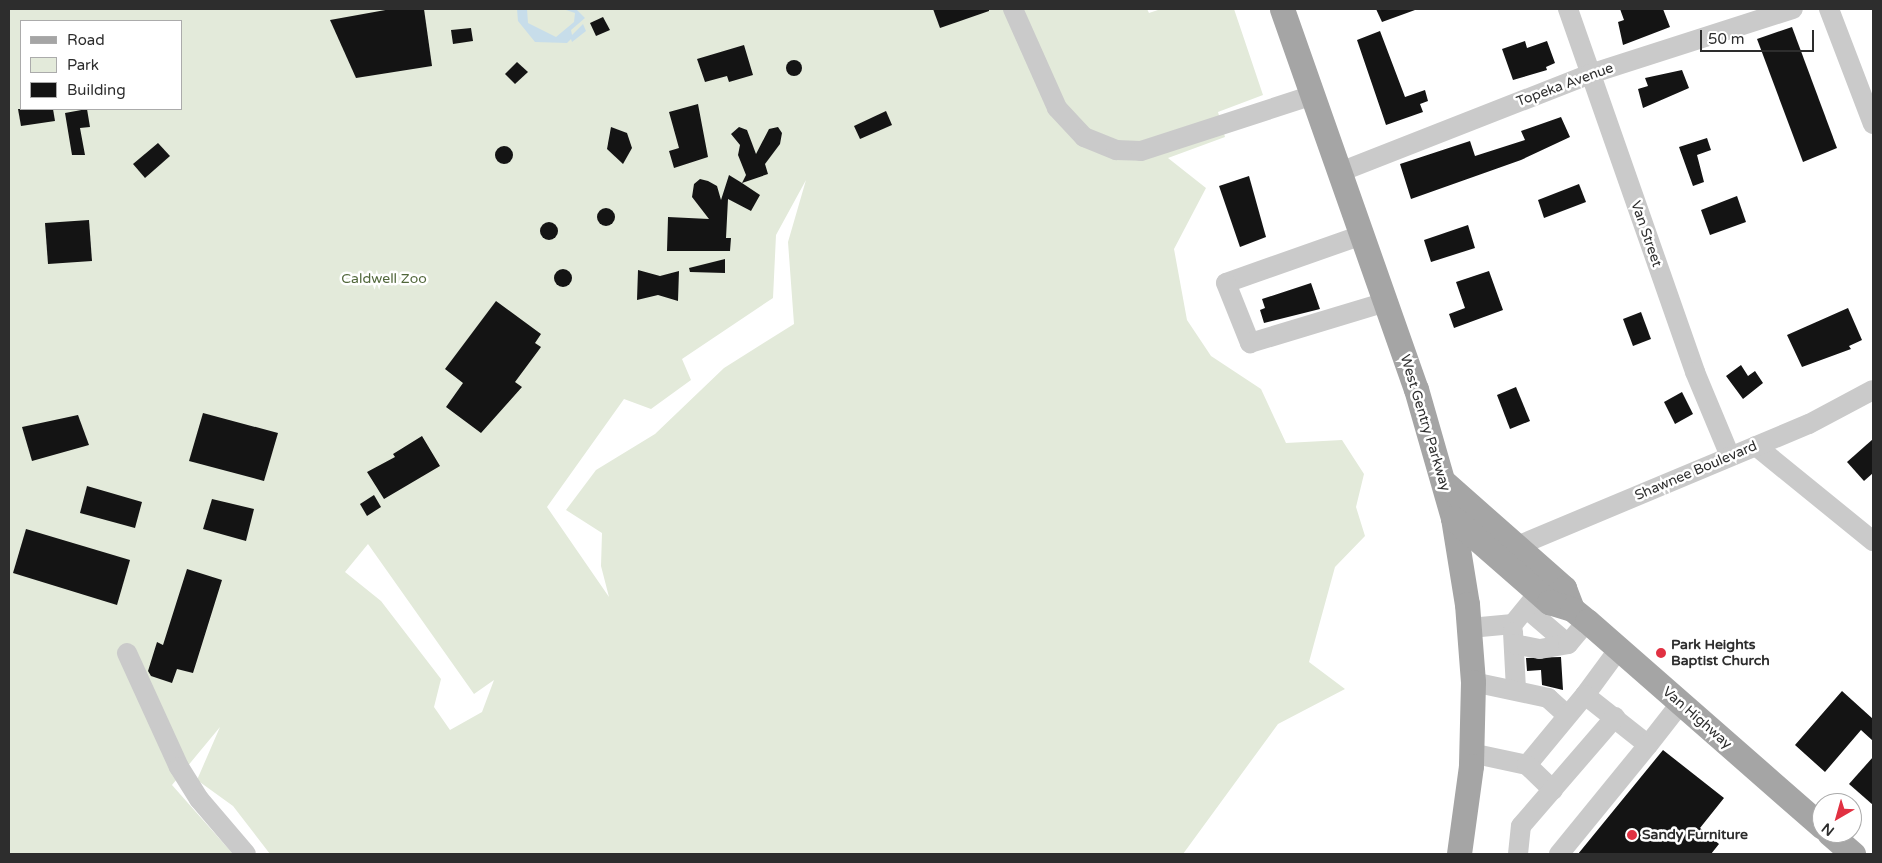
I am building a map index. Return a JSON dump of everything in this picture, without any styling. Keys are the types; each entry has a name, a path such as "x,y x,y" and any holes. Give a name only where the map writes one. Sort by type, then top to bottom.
{"main road":[{"name":"West Gentry Parkway","path":"1282,9 1386,302 1445,483 1453,518 1470,628 1473,682 1471,753 1461,854"},
{"name":"Van Highway","path":"1445,483 1564,588 1579,615"},
{"name":"Van Highway","path":"1453,518 1533,600 1549,602 1579,615 1812,818"},
{"path":"1840,843 1853,854"}],"street":[{"path":"1013,9 1057,108 1084,137 1116,150 1141,151 1313,95"},
{"name":"Van Street","path":"1568,9 1695,372 1730,456"},
{"name":"Topeka Avenue","path":"1340,172 1590,74 1794,9"},
{"path":"1829,9 1873,124"},
{"path":"1362,235 1226,283 1250,343 1386,302"},
{"name":"Shawnee Boulevard","path":"1517,546 1809,424 1873,390"},
{"path":"1756,446 1873,541"},
{"path":"1516,690 1513,624 1533,600 1568,644"},
{"path":"1568,644 1579,615"},
{"path":"1470,628 1513,624"},
{"path":"1514,644 1540,649 1568,644"},
{"path":"1527,765 1618,650"},
{"path":"127,653 179,767 246,854"},
{"path":"1473,682 1548,698 1567,715"},
{"path":"1585,694 1648,745"},
{"path":"1559,854 1680,704"},
{"path":"1518,854 1521,826 1615,717"},
{"path":"1471,753 1527,765 1554,790"}],"green space":[{"name":"Caldwell Zoo","path":"9,9 1147,9 1149,13 1161,9 1234,9 1263,95 1218,112 1225,137 1168,158 1206,188 1174,249 1187,320 1211,356 1261,389 1286,443 1342,440 1364,474 1356,507 1365,536 1335,567 1309,662 1345,689 1278,724 1183,854 270,854 233,806 197,780 220,727 172,785 233,854 9,854","holes":["806,180 788,242 794,324 724,368 655,434 596,470 566,510 602,533 601,566 609,597 547,507 624,399 651,409 691,380 682,359 773,298 776,235","368,544 474,694 494,680 482,712 450,730 434,707 441,679 381,601 345,572"]}],"water":[{"path":"517,9 527,9 528,23 556,37 574,22 575,13 563,9 576,9 585,18 571,30 572,35 583,24 586,31 572,42 571,39 567,43 535,42 518,21"}],"building":[{"path":"391,9 424,9 432,66 356,78 330,20"},
{"path":"933,9 989,9 989,11 940,28"},
{"path":"1376,9 1414,9 1415,10 1382,22"},
{"path":"1620,9 1663,9 1670,27 1623,45 1618,22 1624,20"},
{"path":"603,17 610,30 596,36 590,23"},
{"path":"1792,27 1837,148 1803,162 1757,39"},
{"path":"471,28 473,41 453,44 451,30"},
{"path":"1380,31 1405,97 1425,90 1428,101 1420,104 1423,112 1386,125 1357,40"},
{"path":"1525,41 1527,48 1547,41 1555,63 1546,67 1547,70 1513,80 1502,49"},
{"path":"744,45 753,75 729,82 727,76 705,82 697,59"},
{"path":"791,60 797,60 802,65 800,74 791,76 786,71 786,65"},
{"path":"517,62 528,72 515,84 505,74"},
{"path":"1682,70 1689,88 1643,108 1638,89 1648,86 1645,78"},
{"path":"698,104 708,157 674,168 669,151 679,148 669,112"},
{"path":"18,109 53,110 55,121 21,126"},
{"path":"87,110 90,127 80,128 85,155 72,155 65,113"},
{"path":"886,111 892,125 860,139 854,126"},
{"path":"1561,117 1570,137 1521,160 1411,199 1400,164 1470,141 1475,156 1525,140 1521,131"},
{"path":"611,127 627,133 632,148 623,164 607,149"},
{"path":"739,127 747,130 756,154 769,129 778,127 782,133 780,144 765,164 768,174 742,183 746,175 738,155 740,145 731,134"},
{"path":"1707,138 1711,150 1697,155 1704,182 1693,186 1679,147"},
{"path":"158,143 170,156 145,178 133,164"},
{"path":"504,146 510,149 513,155 510,161 504,164 498,161 495,155 498,149"},
{"path":"729,175 760,195 751,211 728,199 726,238 731,238 730,251 667,251 668,217 709,219 692,197 694,184 700,179 717,186 721,200"},
{"path":"1249,176 1266,237 1240,247 1219,186"},
{"path":"1579,184 1586,202 1544,218 1538,200"},
{"path":"1737,196 1746,222 1710,235 1701,210"},
{"path":"606,208 612,211 615,217 612,223 606,226 600,223 597,217 600,211"},
{"path":"89,220 92,261 48,264 45,223"},
{"path":"549,222 555,225 558,231 555,237 549,240 543,237 540,231 543,225"},
{"path":"1468,225 1475,248 1431,262 1424,240"},
{"path":"725,259 725,273 690,272 689,268"},
{"path":"563,269 569,272 572,278 569,284 563,287 557,284 554,278 557,272"},
{"path":"638,270 660,276 679,271 678,301 658,295 637,300"},
{"path":"1489,271 1503,310 1454,328 1449,314 1465,308 1456,282"},
{"path":"1311,283 1320,309 1264,323 1260,310 1265,308 1262,299"},
{"path":"496,301 541,334 535,343 541,347 515,382 522,387 481,433 446,407 463,383 445,369"},
{"path":"1848,308 1862,340 1849,346 1851,349 1802,367 1787,335"},
{"path":"1641,312 1651,339 1633,346 1623,319"},
{"path":"1741,365 1748,376 1755,371 1763,383 1743,399 1726,376"},
{"path":"1516,387 1530,421 1510,429 1497,395"},
{"path":"1682,392 1693,414 1675,424 1664,402"},
{"path":"203,413 278,433 264,481 189,461"},
{"path":"78,415 89,445 32,461 22,427"},
{"path":"422,436 440,466 384,499 367,472 395,457 393,454"},
{"path":"1873,439 1873,473 1864,481 1847,462"},
{"path":"87,486 142,502 135,528 80,513"},
{"path":"374,495 381,507 367,516 360,504"},
{"path":"212,499 254,509 246,541 203,529"},
{"path":"26,529 130,560 117,605 13,573"},
{"path":"187,569 222,580 193,673 177,669 172,683 151,676 148,671 157,642 163,645"},
{"path":"1561,657 1563,690 1542,685 1541,670 1527,671 1526,658"},
{"path":"1842,691 1873,719 1873,741 1861,730 1825,772 1795,745"},
{"path":"1663,750 1724,798 1700,828 1719,844 1711,854 1578,854"},
{"path":"1873,757 1873,805 1862,795 1862,793 1859,793 1849,784"}],"place":[{"name":"Park Heights Baptist Church","path":"1661,653"},
{"name":"Sandy Furniture","path":"1632,835"}]}
